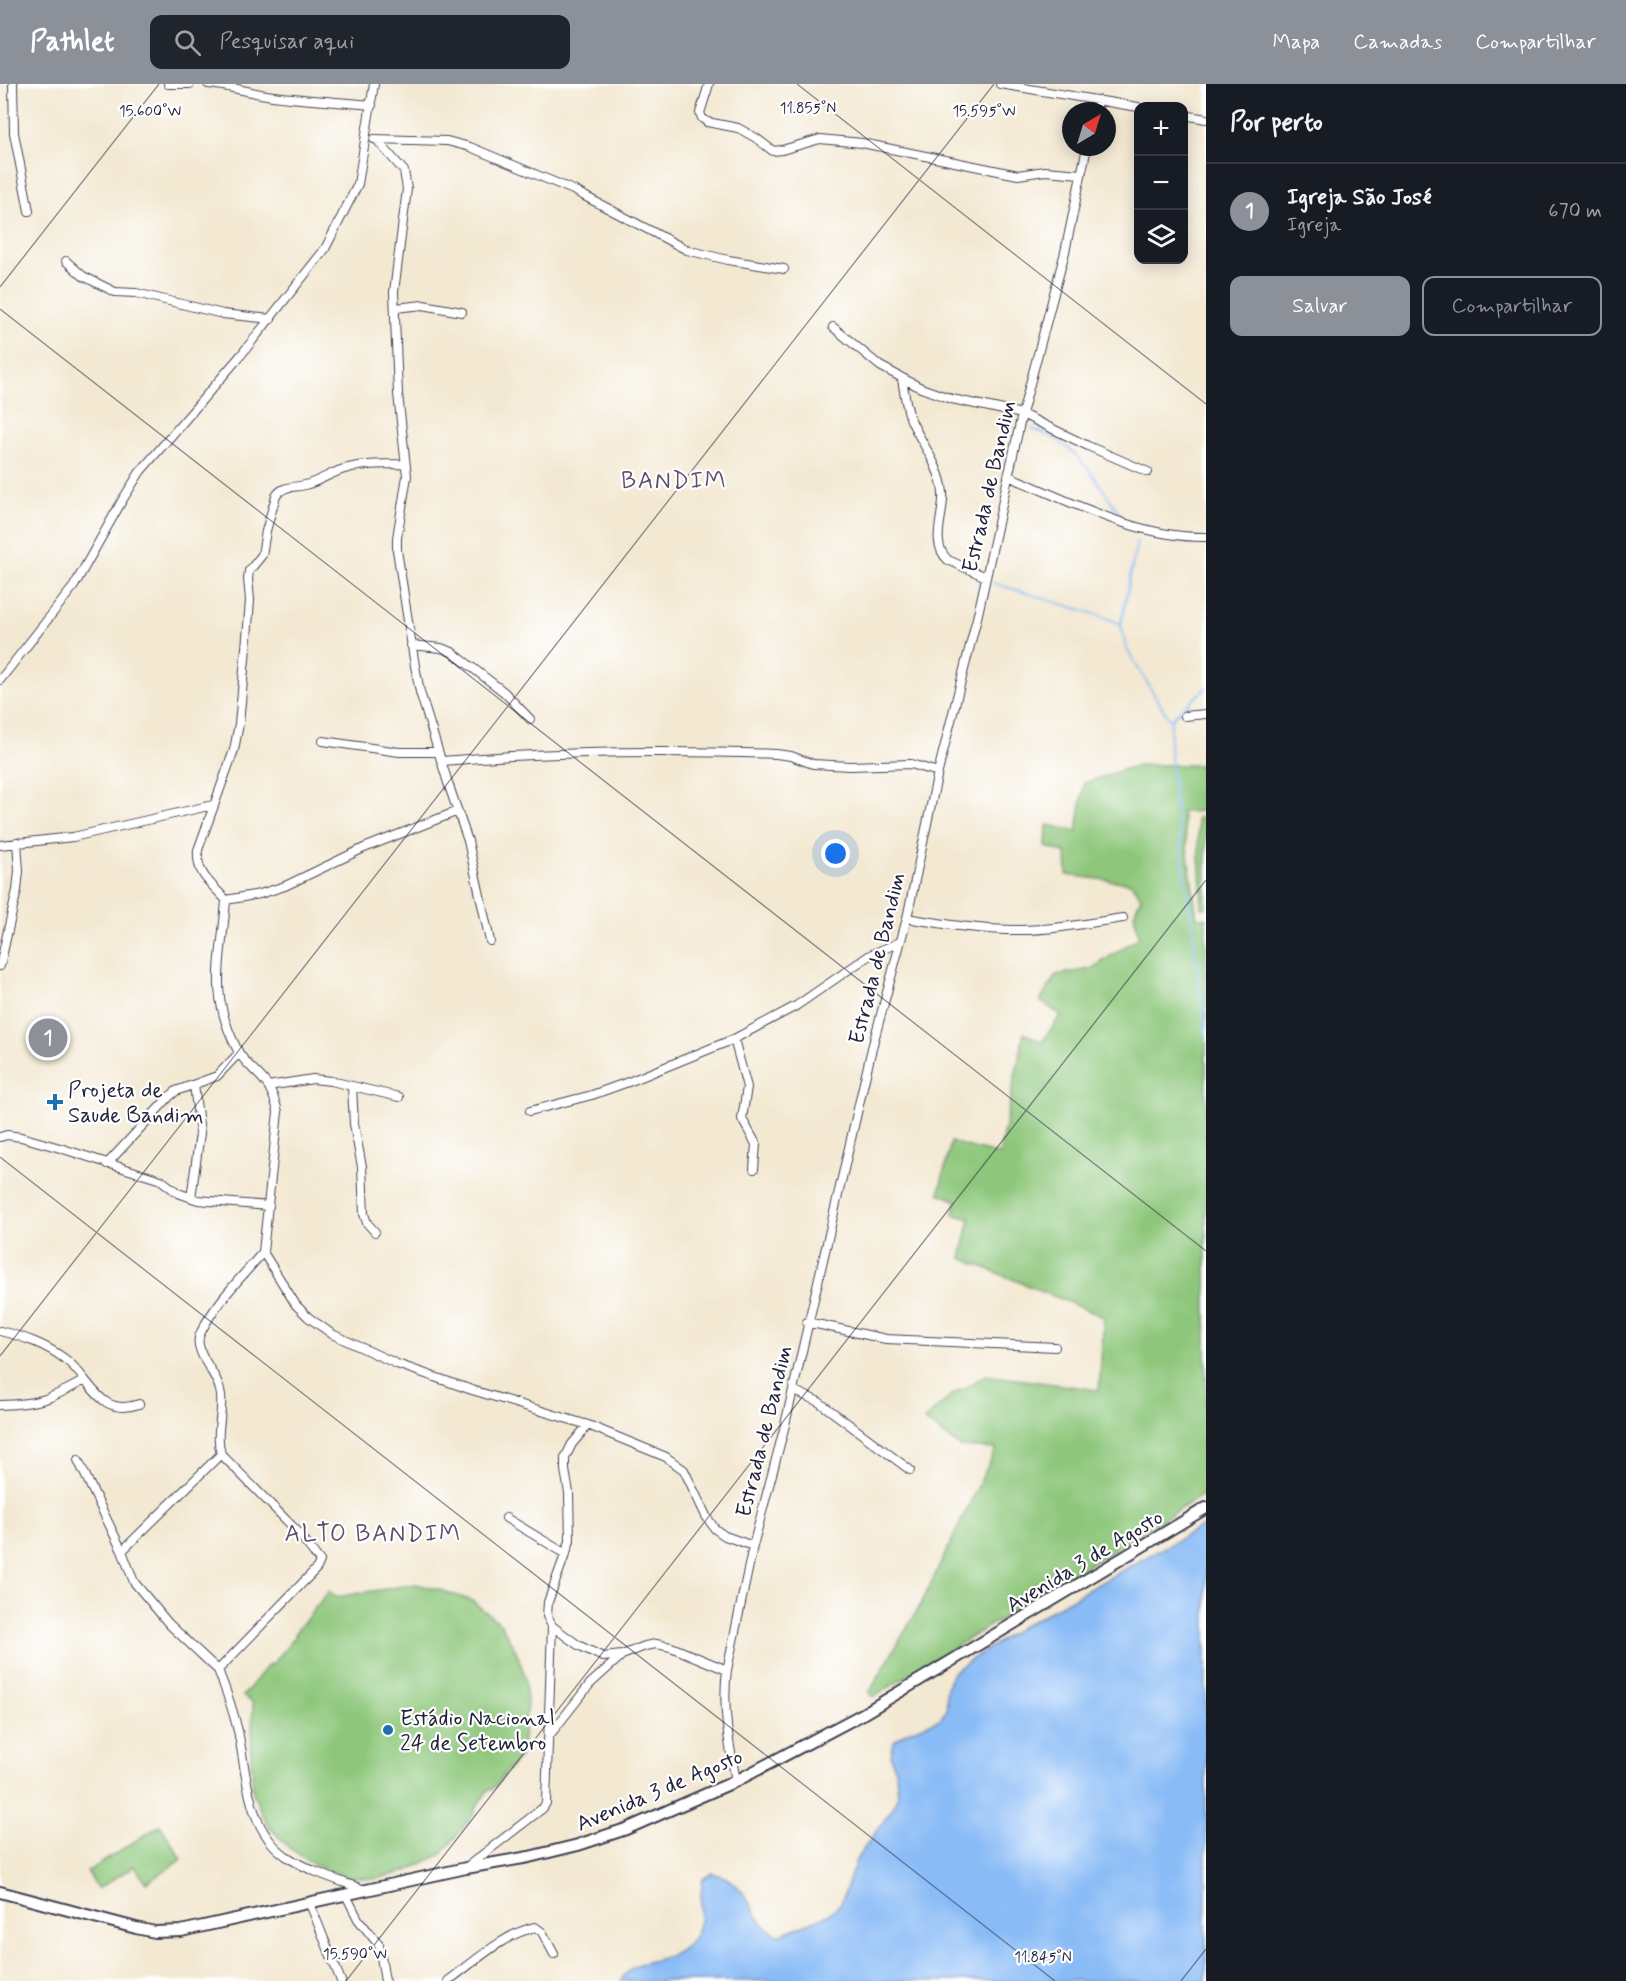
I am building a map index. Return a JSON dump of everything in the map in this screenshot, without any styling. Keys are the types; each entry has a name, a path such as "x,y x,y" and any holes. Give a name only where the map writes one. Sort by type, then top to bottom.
{"street":[{"path":"13,84 14,133 29,211"},
{"path":"168,84 190,84"},
{"path":"208,84 274,96 372,105"},
{"path":"0,681 74,586 140,472 271,319 326,249 358,184 374,84"},
{"path":"709,84 700,113 702,118 707,122 738,128 773,150 782,150 820,139 862,143 1018,175 1046,171 1081,174"},
{"path":"1000,84 1134,106"},
{"path":"1188,116 1206,119"},
{"path":"366,138 447,141 470,147 573,190 687,250 728,260 784,269"},
{"path":"376,139 406,176 407,189 395,276 398,394 406,486 397,538 411,645 420,692 468,841 490,941"},
{"name":"Estrada de Bandim","path":"736,1781 726,1722 725,1688 753,1546 793,1390 872,1048 907,918 938,772 986,578 1022,414 1062,262 1085,156"},
{"path":"66,261 83,276 115,292 136,293 223,314 271,319"},
{"path":"395,308 423,306 462,312"},
{"path":"833,327 861,352 921,388 952,399 1022,414 1088,446 1148,471"},
{"path":"902,378 910,418 941,482 943,501 939,529 943,556 986,578"},
{"path":"218,1670 317,1568 320,1561 296,1530 220,1454 218,1439 221,1393 198,1340 225,1297 264,1252 278,1112 268,1086 239,1053 228,1028 219,996 218,976 226,900 199,870 198,850 231,759 239,724 250,600 249,571 262,555 276,496 279,491 286,488 313,483 350,467 405,464"},
{"path":"1008,476 1138,528 1206,537"},
{"path":"411,645 441,648 452,652 504,692 530,719"},
{"path":"1185,716 1206,714"},
{"path":"323,741 387,751 438,752"},
{"path":"442,761 562,752 656,750 776,754 791,756 813,764 832,766 911,764 938,772"},
{"path":"0,845 74,837 213,805"},
{"path":"226,900 285,886 364,848 458,811"},
{"path":"0,966 17,890 19,872 17,842"},
{"path":"907,918 956,926 1018,930 1043,929 1123,918"},
{"path":"530,1111 621,1085 734,1039 796,1006 870,955 900,942"},
{"path":"734,1039 747,1087 742,1119 756,1144 754,1168"},
{"path":"107,1164 176,1090 217,1076 239,1053"},
{"path":"268,1086 313,1079 399,1097"},
{"path":"191,1198 200,1133 194,1085"},
{"path":"352,1087 354,1124 362,1167 364,1214 367,1223 375,1232"},
{"path":"0,1137 7,1135 21,1137 60,1148 160,1180 178,1193 205,1202 269,1206"},
{"path":"264,1252 296,1305 308,1317 332,1334 397,1364 472,1390 588,1425 666,1457 678,1464 691,1483 706,1516 715,1529 725,1536 753,1546"},
{"path":"807,1322 886,1339 1055,1347"},
{"path":"0,1331 39,1343 67,1360 100,1398 110,1405 120,1408 139,1404"},
{"path":"0,1405 22,1405 52,1398 85,1380"},
{"path":"793,1390 819,1402 910,1470"},
{"path":"588,1425 572,1444 565,1458 571,1529 566,1554 548,1602 546,1616 552,1626 578,1645 603,1657 622,1655 656,1644 671,1647 727,1670"},
{"path":"122,1551 220,1454"},
{"path":"78,1460 122,1551 134,1582 144,1596 194,1649 218,1670 231,1701 246,1787 256,1815 268,1837 284,1854 304,1866 367,1890"},
{"name":"Avenida 3 de Agosto","path":"0,1892 155,1932 194,1929 465,1868 529,1857 601,1838 736,1781 861,1715 1206,1509"},
{"path":"506,1518 566,1554"},
{"path":"465,1868 543,1808 546,1803 552,1626"},
{"path":"549,1736 590,1684 622,1655"},
{"path":"346,1895 358,1919 379,1945 385,1981"},
{"path":"309,1904 341,1981"},
{"path":"448,1981 509,1936 521,1930 535,1927 542,1932 554,1954"}],"green space":[{"path":"1137,765 1206,765 1206,811 1182,812 1197,918 1206,918 1206,1493 873,1697 869,1692 921,1604 996,1449 960,1447 924,1420 952,1395 986,1375 1099,1390 1104,1317 961,1258 970,1219 953,1214 957,1201 939,1193 951,1142 999,1155 1024,1033 1042,1042 1061,1015 1040,1001 1056,975 1091,969 1139,937 1134,914 1141,897 1131,883 1067,875 1066,853 1046,847 1047,825 1077,831 1084,783"},
{"path":"1206,817 1206,908 1202,908 1197,818"},
{"name":"Estádio Nacional 24 de Setembro","path":"416,1584 472,1601 501,1624 516,1651 525,1676 527,1704 521,1755 492,1790 489,1789 474,1810 476,1812 442,1854 405,1872 375,1879 347,1877 314,1865 288,1847 266,1823 253,1793 251,1757 253,1703 243,1696 296,1636 294,1634 329,1591 336,1597"},
{"path":"160,1825 182,1859 146,1883 134,1866 98,1889 87,1872"}],"water":[{"path":"1206,1524 1206,1981 621,1981 634,1967 675,1954 690,1942 697,1931 700,1919 703,1879 712,1873 725,1877 735,1884 761,1921 779,1935 828,1915 841,1903 857,1858 893,1808 898,1794 891,1756 894,1741 905,1733 940,1719 947,1709 946,1692 954,1671 1021,1627"}],"waterway":[{"path":"1032,429 1065,445 1091,473 1120,514"},
{"path":"1137,541 1121,624 1126,648 1171,722 1173,783 1206,1035"},
{"path":"993,583 1121,624"},
{"path":"1171,721 1206,688"}],"place":[{"name":"Igreja São José","path":"48,1038"},
{"name":"Projeta de Saude Bandim","path":"55,1102"},
{"name":"Estádio Nacional 24 de Setembro","path":"388,1730"}],"district":[{"name":"BANDIM","path":"674,480"},
{"name":"ALTO BANDIM","path":"373,1533"}]}
